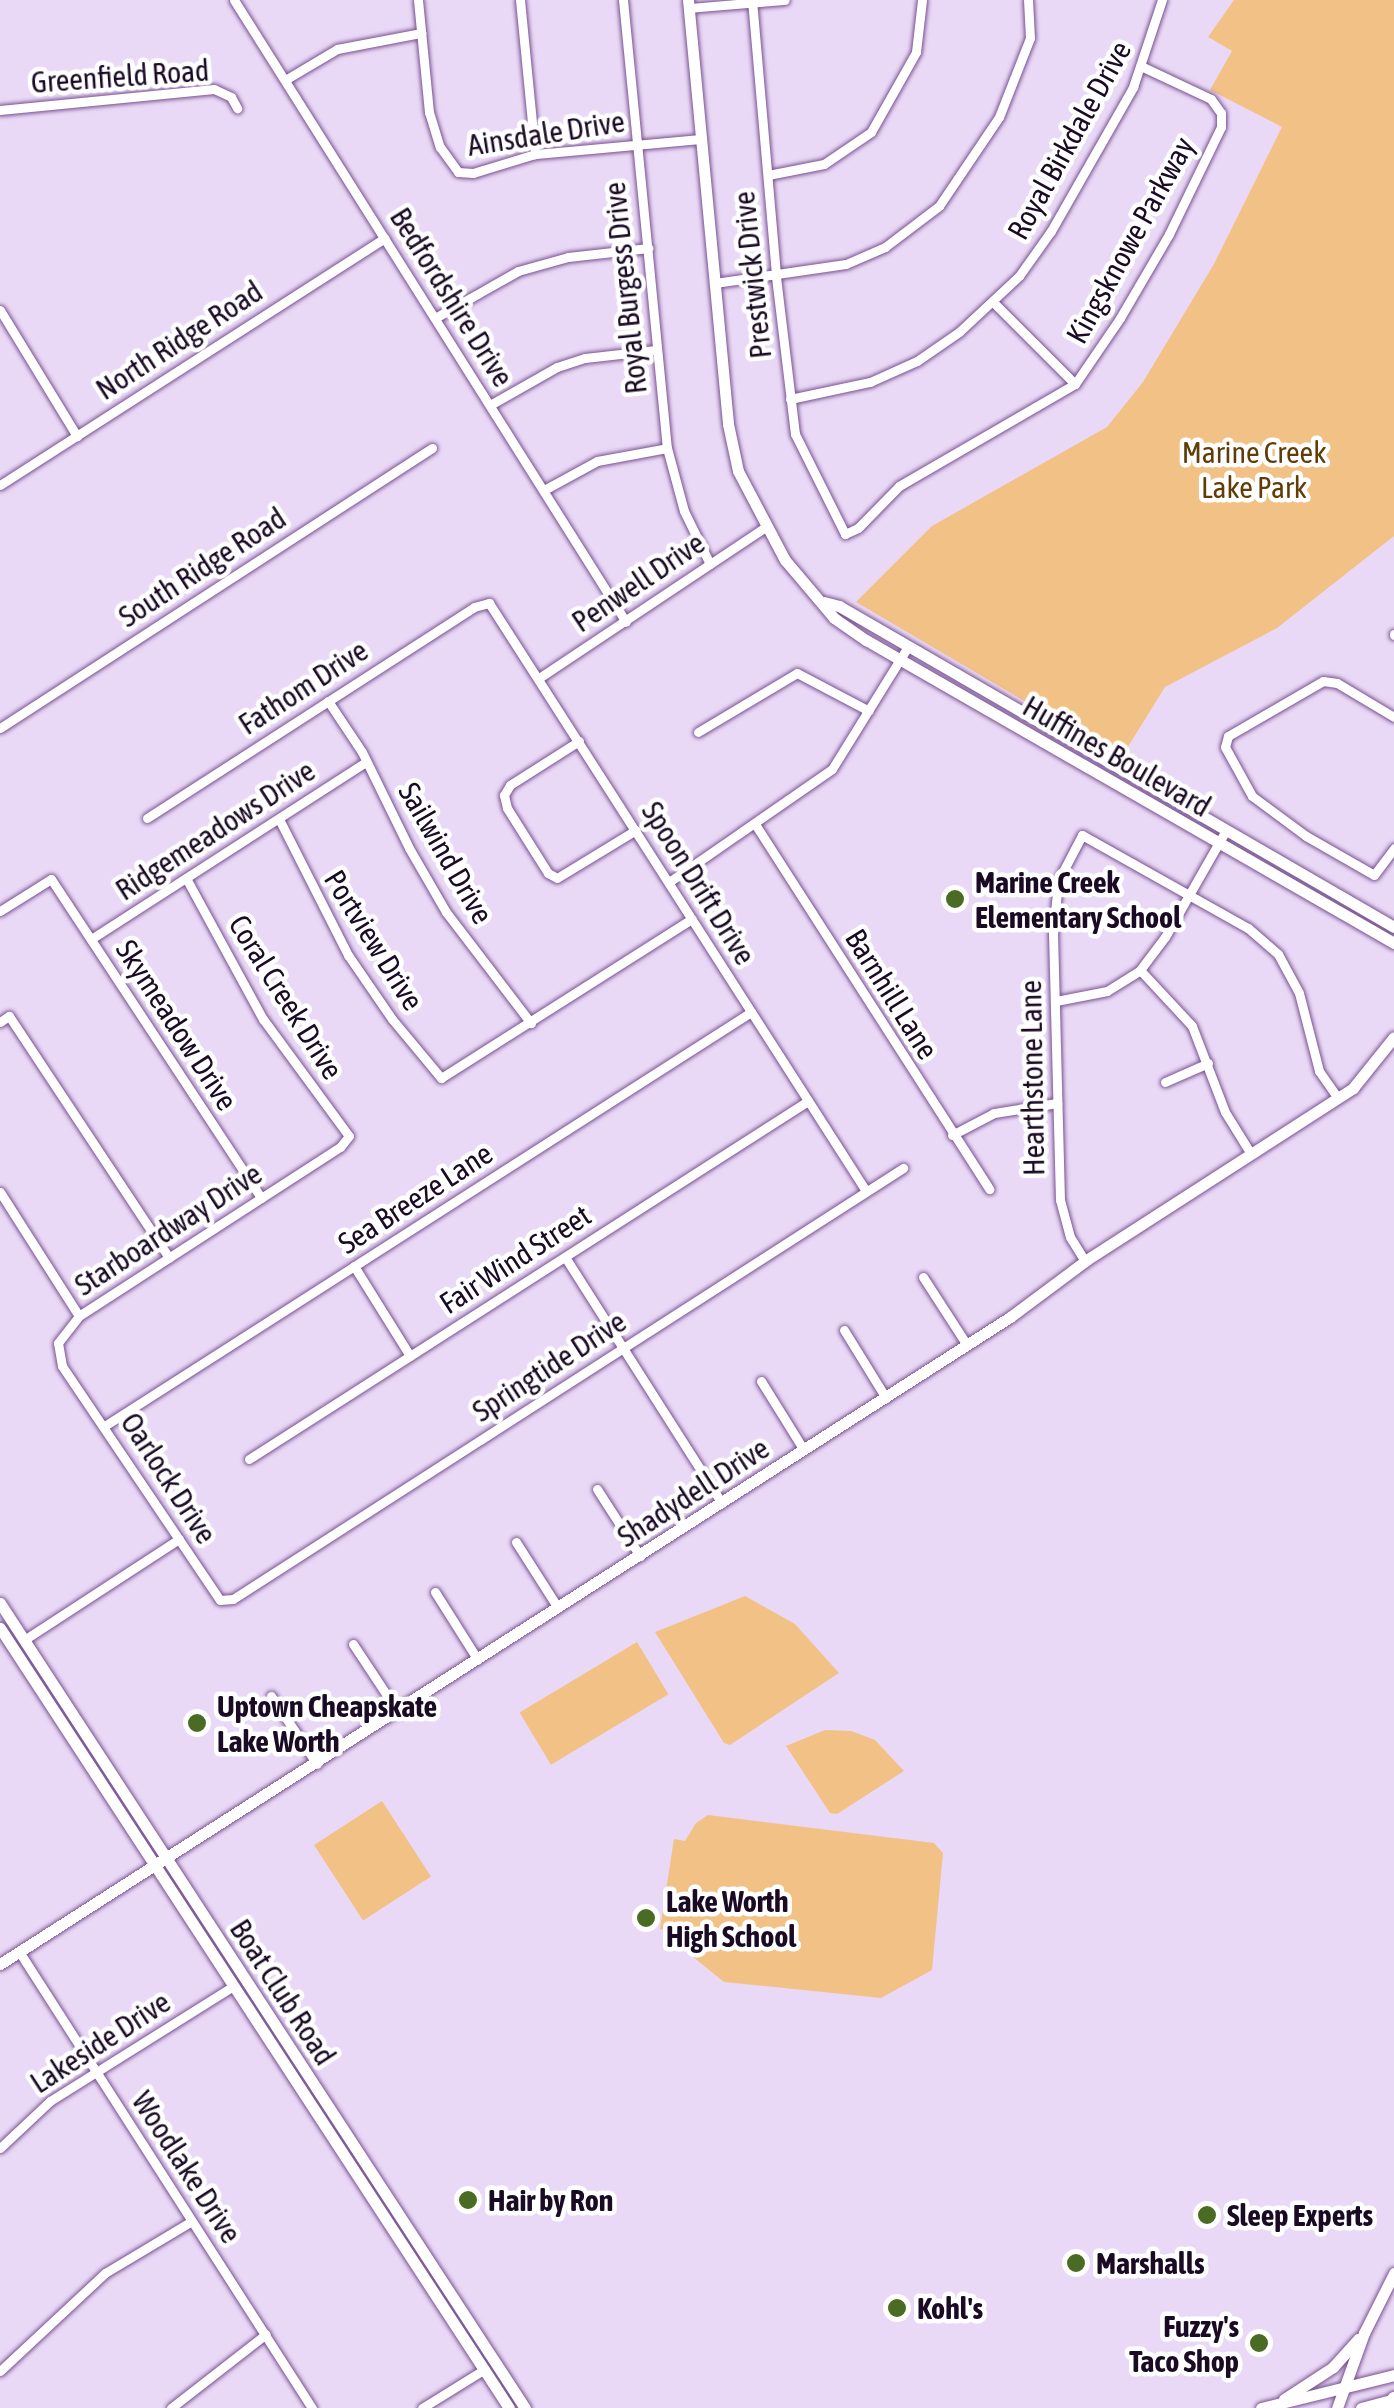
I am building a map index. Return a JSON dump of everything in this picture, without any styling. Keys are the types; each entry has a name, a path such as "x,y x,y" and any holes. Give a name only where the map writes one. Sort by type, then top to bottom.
{"highway":[{"path":"1390,2408 1394,2399"}],"main road":[{"name":"Huffines Boulevard","path":"689,4 728,424 738,471 764,528 785,560 834,618 900,660 1048,746 1394,927"},
{"name":"Huffines Boulevard","path":"824,602 838,606 1057,733 1394,943"},
{"name":"Shadydell Drive","path":"0,1964 967,1346 1085,1260 1338,1098 1369,1071 1394,1037"},
{"name":"Boat Club Road","path":"0,1603 75,1718 233,1986 509,2408"},
{"path":"0,1614 64,1712 75,1718"},
{"name":"Boat Club Road","path":"0,1628 162,1863 525,2408"},
{"path":"1337,2408 1364,2332 1394,2273"},
{"path":"1275,2405 1333,2366 1364,2332"},
{"path":"1260,2408 1394,2375"},
{"path":"1362,2408 1394,2399"}],"street":[{"name":"Bedfordshire Drive","path":"234,0 626,622"},
{"name":"Ainsdale Drive","path":"418,0 429,112 440,147 454,170 472,172 535,154 701,139"},
{"path":"520,0 535,154"},
{"name":"Royal Burgess Drive","path":"623,0 667,448 684,511 710,564"},
{"path":"689,4 785,0"},
{"path":"768,175 824,164 870,132 916,52 922,0"},
{"path":"715,283 846,264 885,248 938,206 1000,116 1030,38 1028,0"},
{"name":"Royal Birkdale Drive","path":"790,398 870,382 917,361 993,302 1043,244 1143,66 1162,0"},
{"name":"Prestwick Drive","path":"752,2 790,398 800,449 844,534"},
{"path":"285,80 337,49 421,34"},
{"name":"Kingsknowe Parkway","path":"844,534 858,528 899,486 1075,384 1168,234 1221,127 1221,113 1212,100 1143,66"},
{"name":"Greenfield Road","path":"0,110 214,90 231,97 237,108"},
{"name":"North Ridge Road","path":"0,485 385,238"},
{"path":"435,318 518,272 568,257 648,248"},
{"path":"993,302 1075,384"},
{"path":"0,310 77,436"},
{"path":"490,405 557,367 585,358 656,350"},
{"name":"South Ridge Road","path":"0,728 432,448"},
{"path":"544,490 597,460 667,448"},
{"name":"Penwell Drive","path":"538,678 764,528"},
{"name":"Spoon Drift Drive","path":"489,604 866,1192"},
{"name":"Fathom Drive","path":"147,818 474,607 489,604"},
{"path":"669,882 832,770 907,648"},
{"path":"698,732 798,673 870,711"},
{"name":"Huffines Boulevard","path":"1394,717 1337,683 1323,681 1228,736 1225,747 1252,796 1306,836 1374,875 1394,849"},
{"name":"Sailwind Drive","path":"328,701 366,762 437,897 531,1024"},
{"path":"1048,746 1057,733"},
{"path":"579,741 510,785 504,795 507,808 548,873 557,878 636,830"},
{"name":"Ridgemeadows Drive","path":"92,940 366,762"},
{"name":"Portview Drive","path":"279,818 348,955 392,1020 441,1078 531,1024"},
{"name":"Barnhill Lane","path":"755,824 990,1190"},
{"name":"Hearthstone Lane","path":"1085,1260 1063,1220 1054,902 1064,862 1082,835 1189,894"},
{"path":"1056,1000 1107,991 1140,970 1221,837"},
{"name":"Coral Creek Drive","path":"186,878 263,1019 349,1138"},
{"name":"Skymeadow Drive","path":"0,911 51,879 262,1198"},
{"path":"1189,894 1248,928 1278,954 1300,993 1319,1070 1338,1098"},
{"path":"531,1024 692,919"},
{"path":"1140,970 1192,1026 1225,1112 1251,1154"},
{"name":"Sea Breeze Lane","path":"106,1426 751,1012"},
{"path":"4,1019 169,1258"},
{"path":"1164,1082 1208,1064"},
{"name":"Fair Wind Street","path":"249,1459 808,1101"},
{"path":"952,1135 994,1113 1058,1104"},
{"name":"Starboardway Drive","path":"73,1383 62,1366 58,1343 79,1316 349,1138"},
{"name":"Springtide Drive","path":"220,1600 234,1599 903,1168"},
{"path":"0,1192 79,1316"},
{"path":"565,1256 722,1503"},
{"path":"354,1266 410,1356"},
{"path":"924,1277 967,1346"},
{"path":"844,1330 886,1398"},
{"path":"761,1381 804,1450"},
{"name":"Oarlock Drive","path":"73,1383 106,1426 220,1600"},
{"path":"597,1488 640,1556"},
{"path":"24,1640 179,1539"},
{"path":"516,1542 558,1608"},
{"path":"434,1592 478,1660"},
{"path":"353,1644 398,1712"},
{"path":"271,1696 317,1764"},
{"name":"Woodlake Drive","path":"20,1953 312,2408"},
{"name":"Lakeside Drive","path":"0,2148 50,2102 233,1986"},
{"path":"0,2371 105,2273 192,2221"},
{"path":"171,2408 266,2334"},
{"path":"422,2408 484,2369"}],"green space":[{"name":"Marine Creek Lake Park","path":"1234,0 1394,0 1394,536 1277,628 1165,687 1121,758 856,602 932,526 1107,427 1143,382 1214,264 1282,127 1210,90 1232,51 1208,37"},
{"path":"745,1596 795,1624 839,1673 730,1745 724,1743 655,1632"},
{"path":"637,1642 668,1694 551,1765 520,1713"},
{"path":"825,1730 851,1731 875,1740 904,1771 837,1814 830,1813 786,1746"},
{"path":"382,1801 431,1876 363,1921 314,1845"},
{"path":"708,1815 934,1843 943,1853 932,1970 881,1998 724,1982 682,1948 678,1932 660,1929 674,1839 685,1841 696,1823"}],"place":[{"name":"Marine Creek Elementary School","path":"955,899"},
{"name":"Uptown Cheapskate Lake Worth","path":"197,1723"},
{"name":"Lake Worth High School","path":"646,1918"},
{"name":"Hair by Ron","path":"468,2200"},
{"name":"Sleep Experts","path":"1207,2215"},
{"name":"Marshalls","path":"1076,2263"},
{"name":"Kohl's","path":"897,2308"},
{"name":"Fuzzy's Taco Shop","path":"1259,2343"}]}
